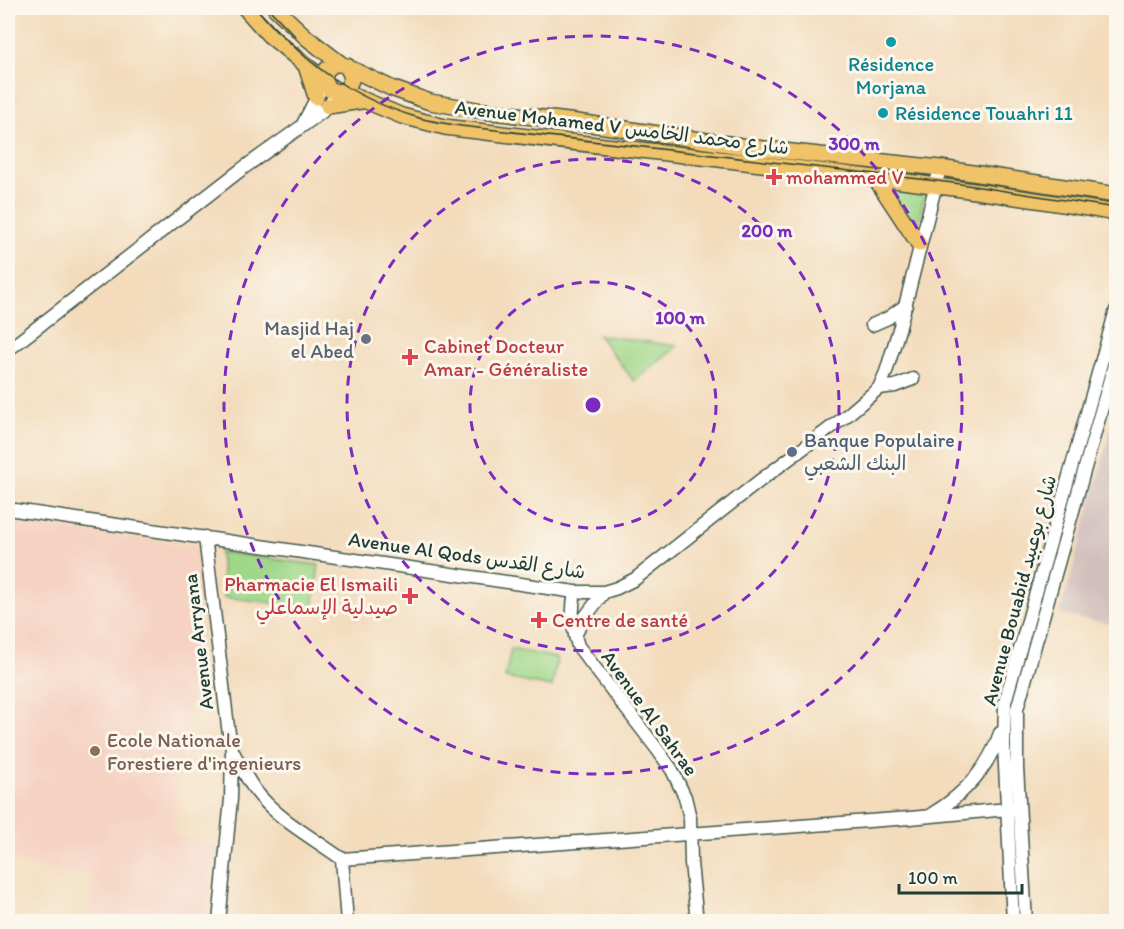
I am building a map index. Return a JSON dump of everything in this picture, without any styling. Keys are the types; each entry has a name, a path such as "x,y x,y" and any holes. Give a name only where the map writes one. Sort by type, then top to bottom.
{"main road":[{"path":"245,8 269,34 324,81 330,90 341,92 351,83 352,77 344,65 329,67 324,74 324,81"},
{"name":"Avenue Mohamed V شارع محمد الخامس","path":"275,8 307,38 344,65 407,95 430,102 755,148 940,168 1116,195"},
{"path":"306,66 322,102 361,101"},
{"name":"Avenue Mohamed V شارع محمد الخامس","path":"341,92 416,121 445,127 934,186 1116,213"},
{"path":"876,179 919,244"},
{"path":"1094,192 1116,186"}],"street":[{"path":"322,102 324,81"},
{"path":"8,350 242,169 301,128 322,102 341,92"},
{"name":"Avenue Al Qods شارع القدس","path":"8,509 575,592 604,592 626,584 845,417 879,388 906,305 919,244 940,168"},
{"path":"872,325 888,318 906,305"},
{"name":"Avenue Bouabid شارع بوعبيد","path":"1026,921 1004,723 1008,692 1116,310"},
{"name":"Avenue Bouabid شارع بوعبيد","path":"1013,921 1013,808 1017,709 1116,358"},
{"path":"879,388 913,380"},
{"name":"Avenue Arryana","path":"205,537 232,750 231,800 219,921"},
{"name":"Avenue Al Sahrae","path":"575,592 572,616 575,637 585,657 672,770 688,808 696,921"},
{"path":"575,637 582,621 604,592"},
{"path":"929,816 956,798 979,775 991,758 1004,723"},
{"path":"232,750 260,796 287,821 342,858 1013,808"},
{"path":"231,800 244,792 260,796"},
{"path":"342,858 347,921"}],"shaded area":[{"path":"1116,411 1116,625 1060,615"},
{"name":"Ecole Nationale Forestiere d'ingenieurs","path":"8,520 198,548 195,668 171,833 214,845 206,921 89,921 93,877 8,859"}],"green space":[{"path":"895,187 925,194 917,228 891,193"},
{"path":"598,335 678,346 634,381"},
{"path":"220,552 319,565 313,608 224,597"},
{"path":"511,649 557,658 552,687 505,678"}],"tram line":[{"path":"256,8 309,60 347,87 368,99 427,120 461,126 954,183 1116,208"},
{"path":"268,8 296,37"}],"place":[{"name":"Résidence Morjana","path":"891,42"},
{"name":"Résidence Touahri 11","path":"883,113"},
{"name":"mohammed V","path":"774,177"},
{"name":"Masjid Haj el Abed","path":"366,339"},
{"name":"Cabinet Docteur Amar - Généraliste","path":"410,357"},
{"name":"Banque Populaire البنك الشعبي","path":"792,452"},
{"name":"Pharmacie El Ismaili صيدلية الإسماعلي","path":"410,596"},
{"name":"Centre de santé","path":"539,620"},
{"name":"Ecole Nationale Forestiere d'ingenieurs","path":"95,751"}]}
